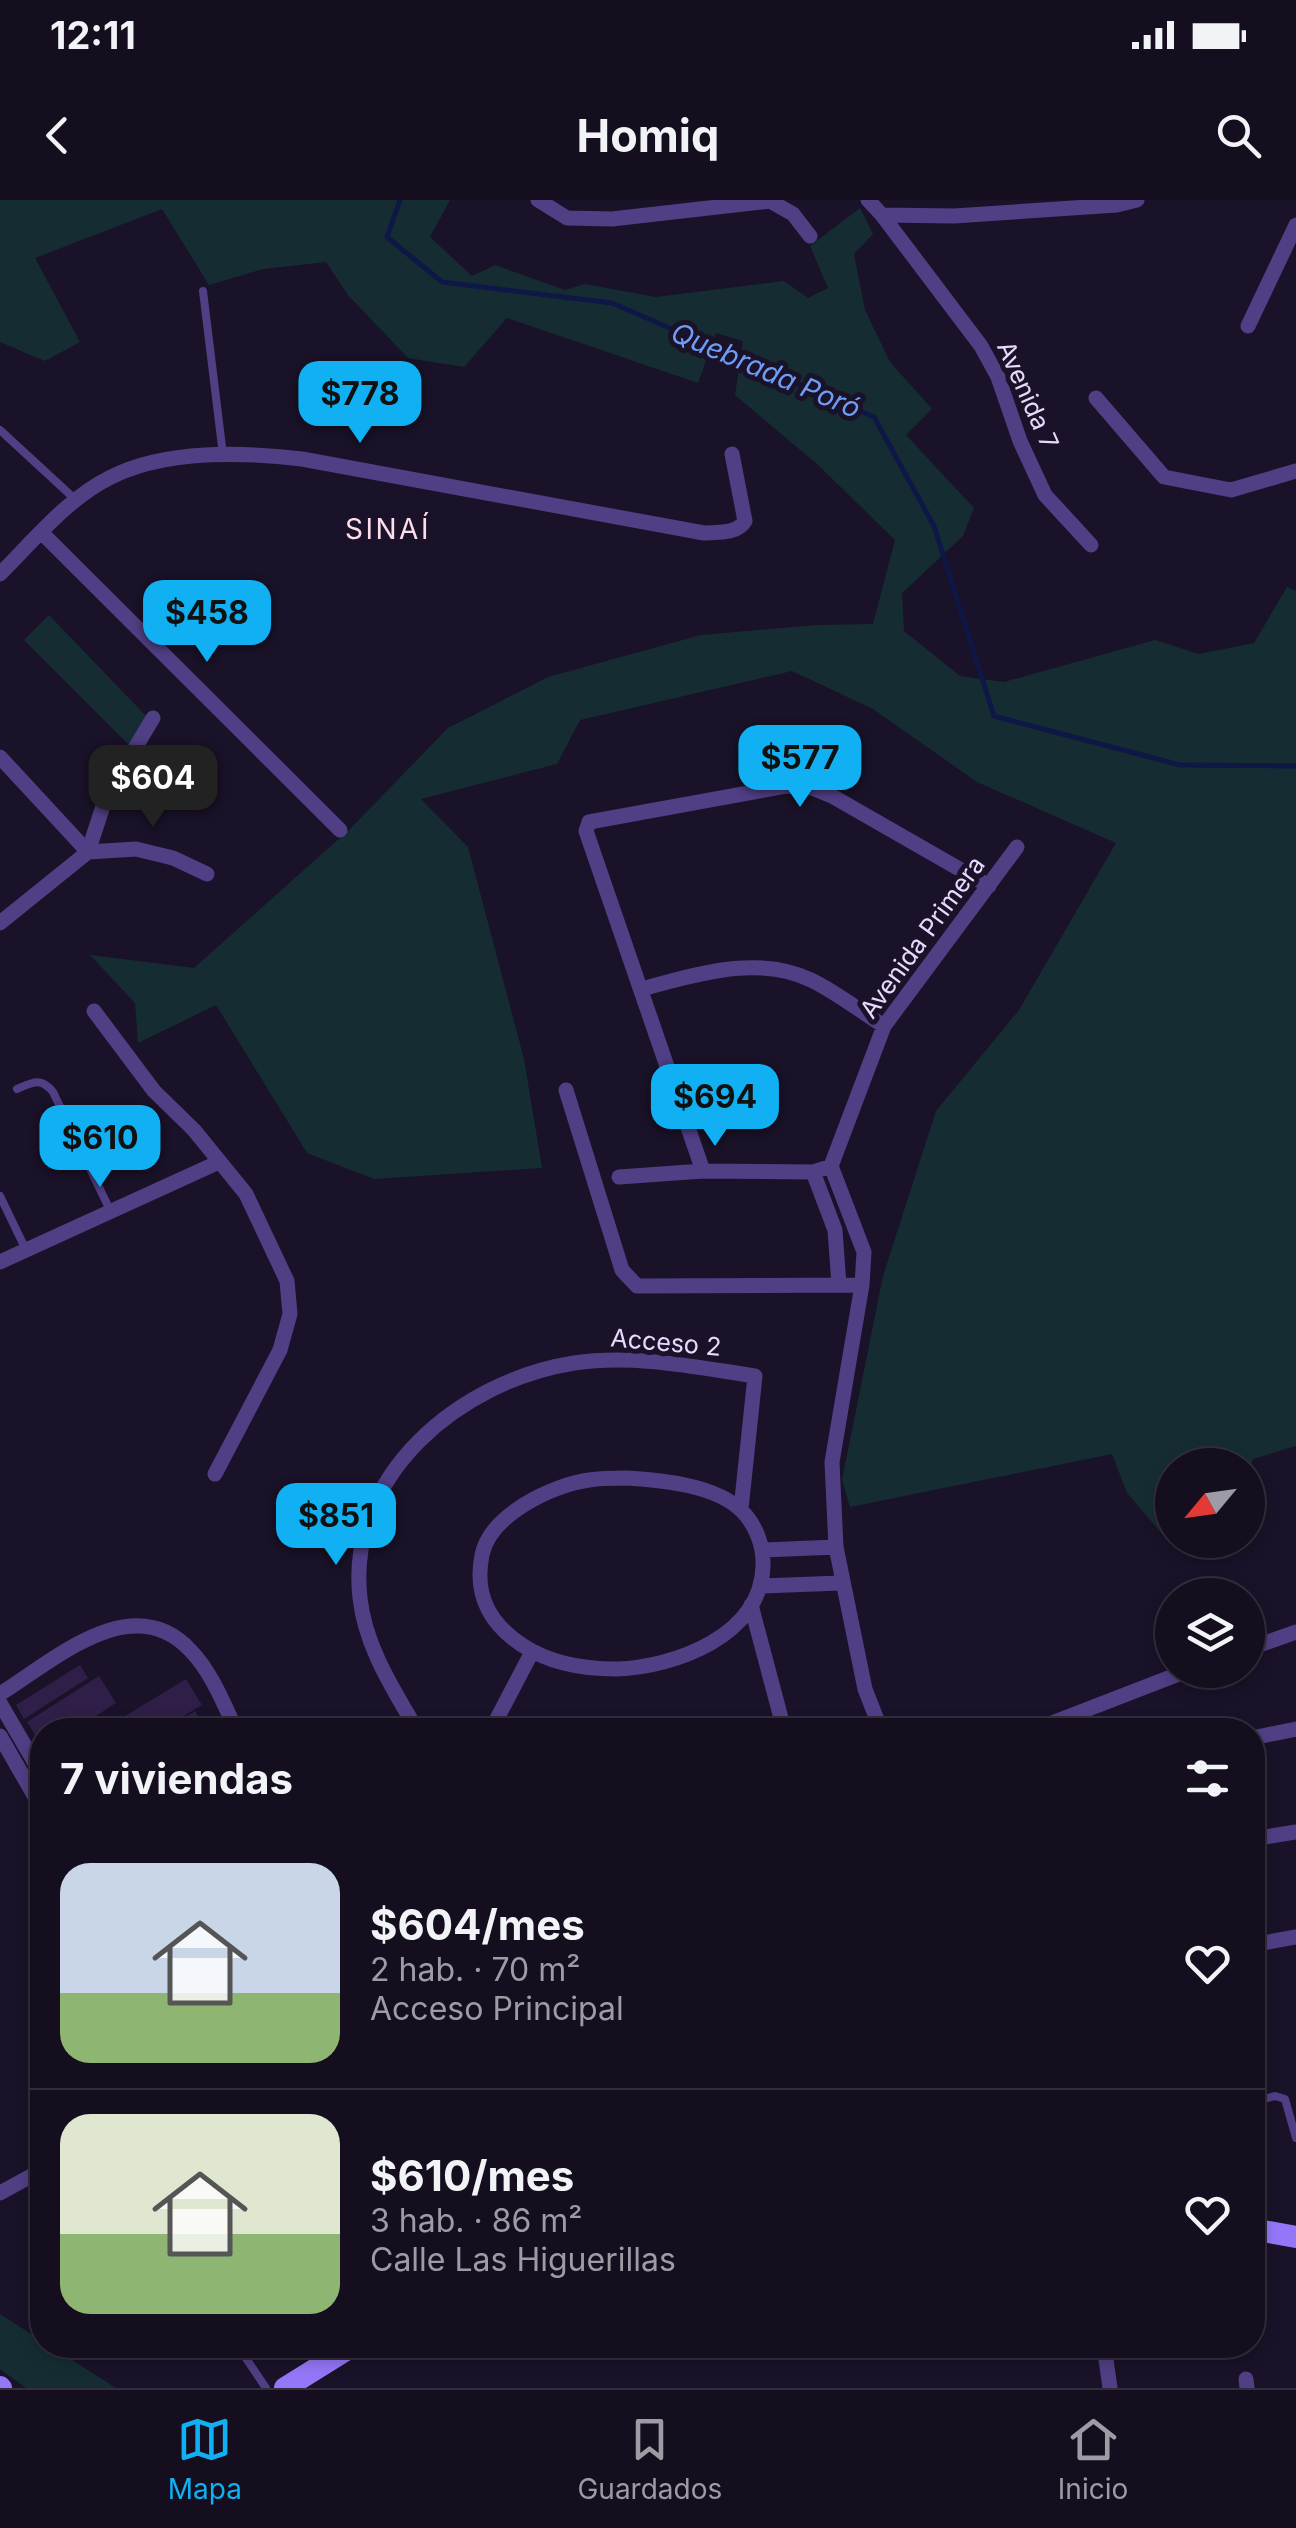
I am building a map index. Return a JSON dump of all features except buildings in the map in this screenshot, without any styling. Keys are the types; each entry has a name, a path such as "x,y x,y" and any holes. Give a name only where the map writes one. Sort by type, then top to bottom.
{"main road":[{"path":"1265,2231 1296,2237"},
{"path":"285,2388 333,2358"}],"street":[{"path":"538,200 567,218 612,219 770,201 793,214 810,236"},
{"name":"Avenida 7","path":"868,200 980,346 998,377 1020,442 1044,495 1091,546"},
{"path":"882,215 954,216 1116,206 1137,200"},
{"path":"1248,326 1289,254 1296,225"},
{"path":"1096,398 1164,477 1231,490 1296,471"},
{"path":"0,574 76,502 108,478 142,464 261,454 704,533 731,530 745,521 732,454"},
{"path":"41,532 340,830"},
{"path":"0,923 88,852 105,800 152,718"},
{"path":"0,757 88,852"},
{"path":"702,1171 586,825 717,797 786,786 812,788 990,886"},
{"name":"Avenida Primera","path":"830,1166 884,1026 1017,847"},
{"path":"88,852 136,849 173,858 207,874"},
{"path":"641,989 708,972 775,970 808,978 884,1026"},
{"path":"94,1011 154,1091 194,1130 246,1194 287,1281 290,1314 280,1350 215,1474"},
{"path":"566,1090 628,1280 638,1286 862,1284"},
{"path":"0,1262 219,1162"},
{"path":"619,1177 702,1171 813,1172 830,1166 864,1252 832,1462 841,1583 877,1718"},
{"path":"813,1172 835,1230 839,1285"},
{"name":"Acceso 2","path":"410,1718 370,1645 358,1573 371,1511 387,1478 436,1423 483,1395 535,1372 578,1362 632,1359 755,1376 740,1510"},
{"path":"586,1480 665,1480 704,1490 740,1510 764,1550 762,1586 751,1605 720,1638 686,1656 642,1668 598,1669 560,1663 532,1652 504,1633 488,1614 480,1595 483,1550 494,1530 512,1514 559,1489 586,1480"},
{"path":"764,1550 836,1547"},
{"path":"762,1586 841,1583"},
{"path":"751,1605 778,1718"},
{"path":"0,1694 94,1636 111,1628 135,1625 164,1632 190,1650 230,1718"},
{"path":"1265,1643 1296,1632"},
{"path":"497,1718 532,1652"},
{"path":"1065,1718 1155,1683"},
{"path":"0,1703 30,1754"},
{"path":"1265,1735 1296,1729"},
{"path":"0,1736 30,1788"},
{"path":"1265,1837 1296,1832"},
{"path":"1265,1943 1296,1937"},
{"path":"0,2193 30,2177"},
{"path":"1106,2358 1110,2388"}],"lane":[{"path":"203,291 223,456"},
{"path":"0,430 76,502"},
{"path":"16,1089 37,1080 45,1082 53,1092 110,1210"},
{"path":"0,1196 26,1250"},
{"path":"1265,2099 1285,2099 1296,2138"},
{"path":"246,2358 266,2388"}],"green space":[{"path":"0,200 450,200 430,237 472,276 495,265 565,290 585,284 656,297 784,281 808,298 828,288 810,246 860,208 873,234 854,254 865,310 890,362 932,409 906,435 974,508 963,536 902,593 904,631 960,676 1004,682 1155,640 1199,654 1254,643 1287,587 1296,591 1296,1446 1265,1455 1265,1448 1155,1448 1155,1526 1127,1493 1112,1454 850,1507 842,1480 883,1276 936,1111 1019,1010 1116,843 977,782 873,709 792,671 580,720 557,764 421,799 468,847 524,1059 542,1168 374,1179 307,1153 216,1005 138,1043 135,1003 90,955 194,968 350,829 448,728 548,677 701,635 873,624 895,540 817,464 735,395 743,341 716,333 698,383 507,318 464,367 408,358 348,295 326,262 263,269 209,285 162,209 35,258 80,342 45,361 0,342"},
{"path":"49,615 147,717 129,745 24,640"},
{"path":"0,2314 30,2333 30,2358 69,2358 116,2388 26,2388 0,2369"}],"waterway":[{"name":"Quebrada Poró","path":"400,200 387,237 442,282 612,303 874,417 934,526 994,716 1180,765 1296,766"}],"district":[{"name":"SINAÍ","path":"388,529"}]}
